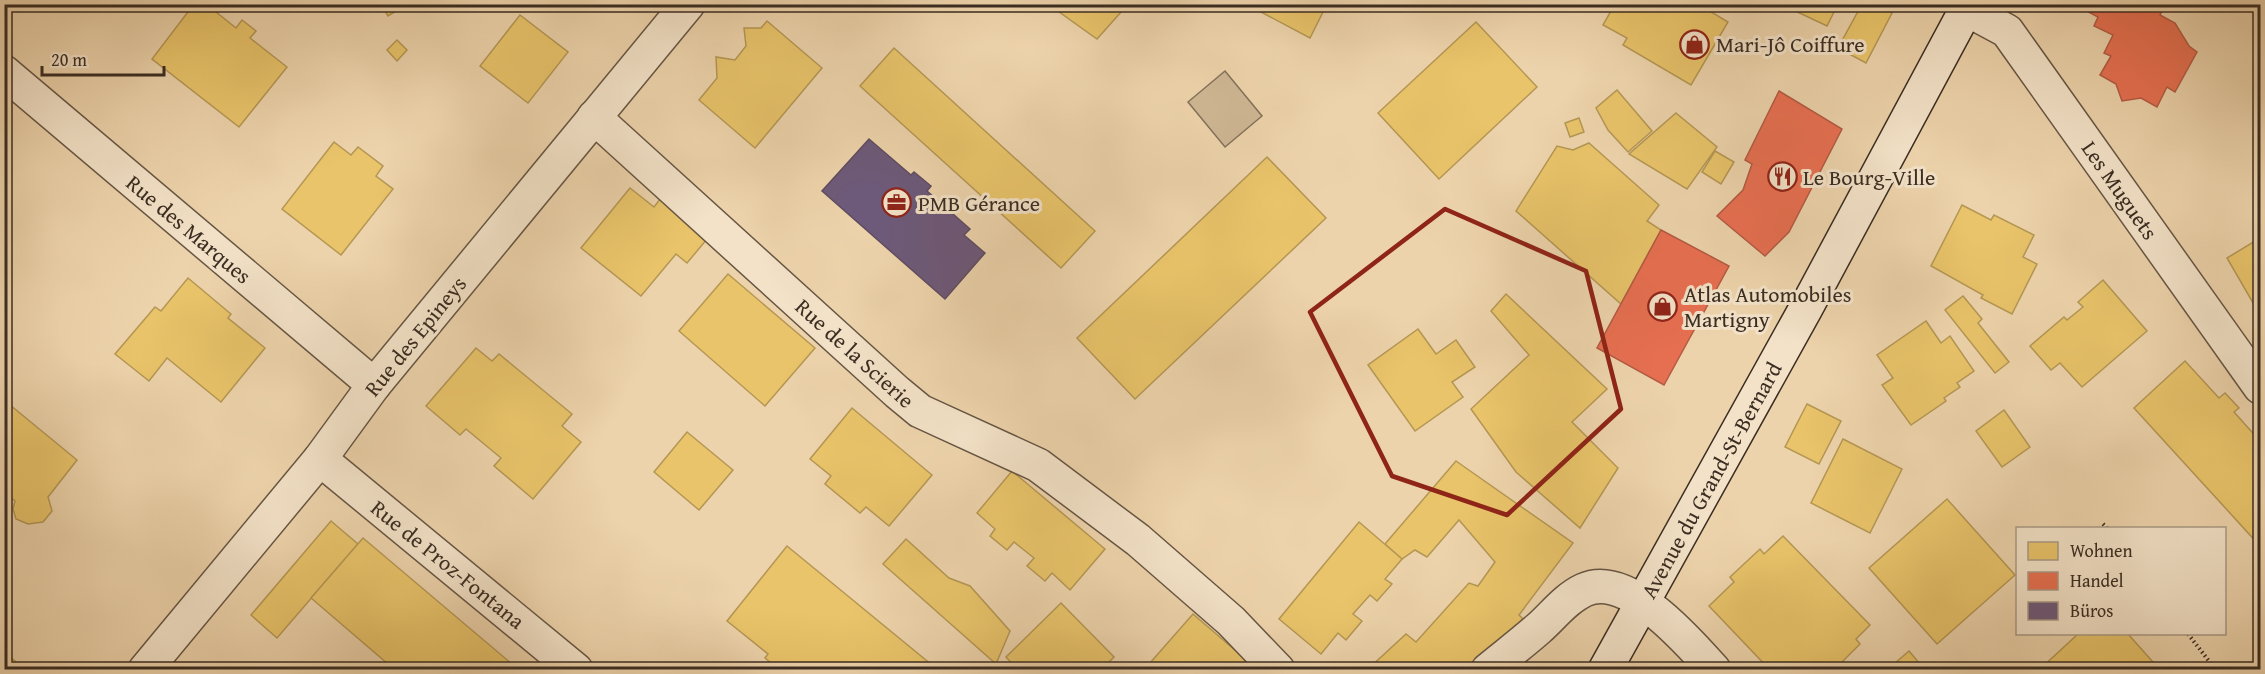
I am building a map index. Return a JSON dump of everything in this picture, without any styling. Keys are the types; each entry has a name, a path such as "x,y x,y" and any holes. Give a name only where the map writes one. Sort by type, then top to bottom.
{"street":[{"name":"Rue des Epineys","path":"145,669 320,459 374,385 688,4"},
{"name":"Les Muguets","path":"1968,7 2007,31 2260,387"},
{"name":"Avenue du Grand-St-Bernard","path":"1605,669 1806,308 1968,7"},
{"name":"Rue des Marques","path":"4,72 374,385"},
{"name":"Rue de la Scierie","path":"594,117 920,411 1038,465 1138,540 1231,621 1278,669"},
{"name":"Rue de Proz-Fontana","path":"320,459 576,669"},
{"path":"1488,669 1540,627 1563,604 1584,590 1604,586 1643,602 1673,625 1714,669"}],"path":[{"path":"2103,524 2106,527"},
{"path":"2190,635 2216,669"}],"highlighted area":[{"path":"1445,209 1586,271 1621,409 1507,515 1392,476 1310,312"}],"shaded area":[{"path":"1225,71 1262,116 1225,147 1188,102"}],"building: Wohnen":[{"path":"194,4 206,4 236,28 242,20 256,31 250,38 287,67 239,127 152,59"},
{"path":"381,4 405,4 406,5 388,16"},
{"path":"1048,4 1141,4 1142,9 1122,11 1097,39"},
{"path":"1246,4 1327,4 1310,38"},
{"path":"1615,4 1698,4 1728,22 1691,85 1623,45 1627,38 1603,25"},
{"path":"1788,4 1838,4 1827,26 1787,7"},
{"path":"1862,4 1877,4 1892,13 1866,63 1838,48"},
{"path":"520,15 568,52 528,103 480,66"},
{"path":"767,21 822,68 755,148 699,100 717,78 716,57 735,60 746,46 744,28 761,28"},
{"path":"1476,22 1537,87 1439,179 1378,113"},
{"path":"397,40 407,50 397,61 387,50"},
{"path":"894,48 1095,231 1061,268 860,86"},
{"path":"1617,90 1652,131 1628,152 1608,130 1596,108"},
{"path":"1676,113 1717,147 1687,189 1629,154"},
{"path":"1579,118 1584,132 1570,137 1565,123"},
{"path":"334,142 351,155 358,147 383,166 376,176 393,189 341,255 282,209"},
{"path":"1589,143 1659,205 1647,221 1661,230 1621,304 1516,211 1557,146 1573,150"},
{"path":"1715,151 1734,162 1721,184 1702,172"},
{"path":"1267,157 1326,218 1135,399 1077,338"},
{"path":"630,188 654,207 664,194 712,233 687,263 676,254 641,296 581,248"},
{"path":"1962,205 1991,220 1994,215 2034,235 2023,257 2037,264 2012,314 1981,298 1983,295 1931,266"},
{"path":"2260,238 2260,315 2227,258"},
{"path":"728,274 815,348 765,406 679,331"},
{"path":"188,278 231,314 228,318 265,348 221,402 167,358 149,381 115,354 155,307 161,311"},
{"path":"2103,280 2147,331 2082,387 2060,363 2051,370 2030,346 2064,317 2067,320 2083,307 2078,302"},
{"path":"1506,294 1607,389 1572,422 1618,468 1580,528 1516,472 1471,409 1529,355 1491,311"},
{"path":"1963,296 1982,319 1978,323 2009,362 1995,373 1945,310"},
{"path":"1926,321 1941,343 1950,336 1974,371 1957,383 1960,387 1944,398 1946,401 1911,425 1882,385 1893,378 1877,355"},
{"path":"1418,329 1436,354 1456,340 1475,367 1452,382 1463,397 1415,431 1368,365"},
{"path":"476,348 492,361 499,354 572,414 562,426 581,442 533,499 494,466 501,458 466,429 460,435 426,406"},
{"path":"2185,361 2219,398 2225,393 2239,408 2234,412 2260,441 2260,546 2134,408"},
{"path":"4,400 77,460 48,497 52,511 43,522 28,524 16,519 13,509 15,501 4,492"},
{"path":"1807,404 1841,421 1819,464 1785,447"},
{"path":"852,408 932,475 889,526 866,507 860,513 825,484 831,476 810,459"},
{"path":"2004,410 2030,447 2002,467 1976,431"},
{"path":"687,432 733,470 699,510 654,472"},
{"path":"1843,439 1902,469 1870,533 1811,503"},
{"path":"1456,461 1573,543 1519,615 1523,619 1468,670 1367,670 1406,634 1416,642 1469,583 1478,586 1495,562 1459,520 1427,557 1415,550 1402,559 1385,544"},
{"path":"1012,471 1105,549 1070,590 1052,573 1045,581 1027,566 1034,558 1014,542 1007,550 990,536 995,529 977,513"},
{"path":"1947,499 2015,575 1937,644 1869,568"},
{"path":"331,521 358,544 277,638 251,615"},
{"path":"1359,522 1402,559 1385,579 1392,584 1377,601 1370,595 1353,614 1362,621 1346,640 1338,633 1321,654 1279,619"},
{"path":"1783,536 1870,625 1856,639 1860,644 1834,670 1770,670 1709,606 1734,582 1730,577 1760,549 1764,554"},
{"path":"363,538 519,670 395,670 311,598"},
{"path":"906,539 949,578 970,586 1010,631 996,664 883,564"},
{"path":"787,546 938,670 779,670 765,658 768,654 727,621"},
{"path":"1061,603 1114,657 1101,670 1018,670 1006,657"},
{"path":"1193,614 1258,670 1158,670 1150,663"},
{"path":"2077,635 2129,635 2160,670 2039,670"},
{"path":"1909,651 1925,670 1887,670"},
{"path":"4,652 26,670 4,670"}],"building: Handel":[{"path":"2074,4 2166,4 2160,15 2175,23 2189,46 2197,52 2175,92 2167,87 2157,107 2141,98 2122,101 2116,84 2100,75 2111,56 2104,53 2113,35 2094,26 2098,17"},
{"name":"Le Bourg-Ville","path":"1779,91 1842,129 1789,232 1765,256 1717,216 1743,190 1752,164 1745,160"},
{"name":"Atlas Automobiles Martigny","path":"1661,230 1729,266 1664,385 1597,348"}],"building: Büros":[{"path":"869,139 911,175 914,172 931,186 927,191 970,229 964,235 985,253 945,299 822,191"}],"place":[{"name":"Mari-Jô Coiffure","path":"1695,44"},
{"name":"Le Bourg-Ville","path":"1782,177"},
{"name":"PMB Gérance","path":"897,203"},
{"name":"Atlas Automobiles Martigny","path":"1663,307"}]}
